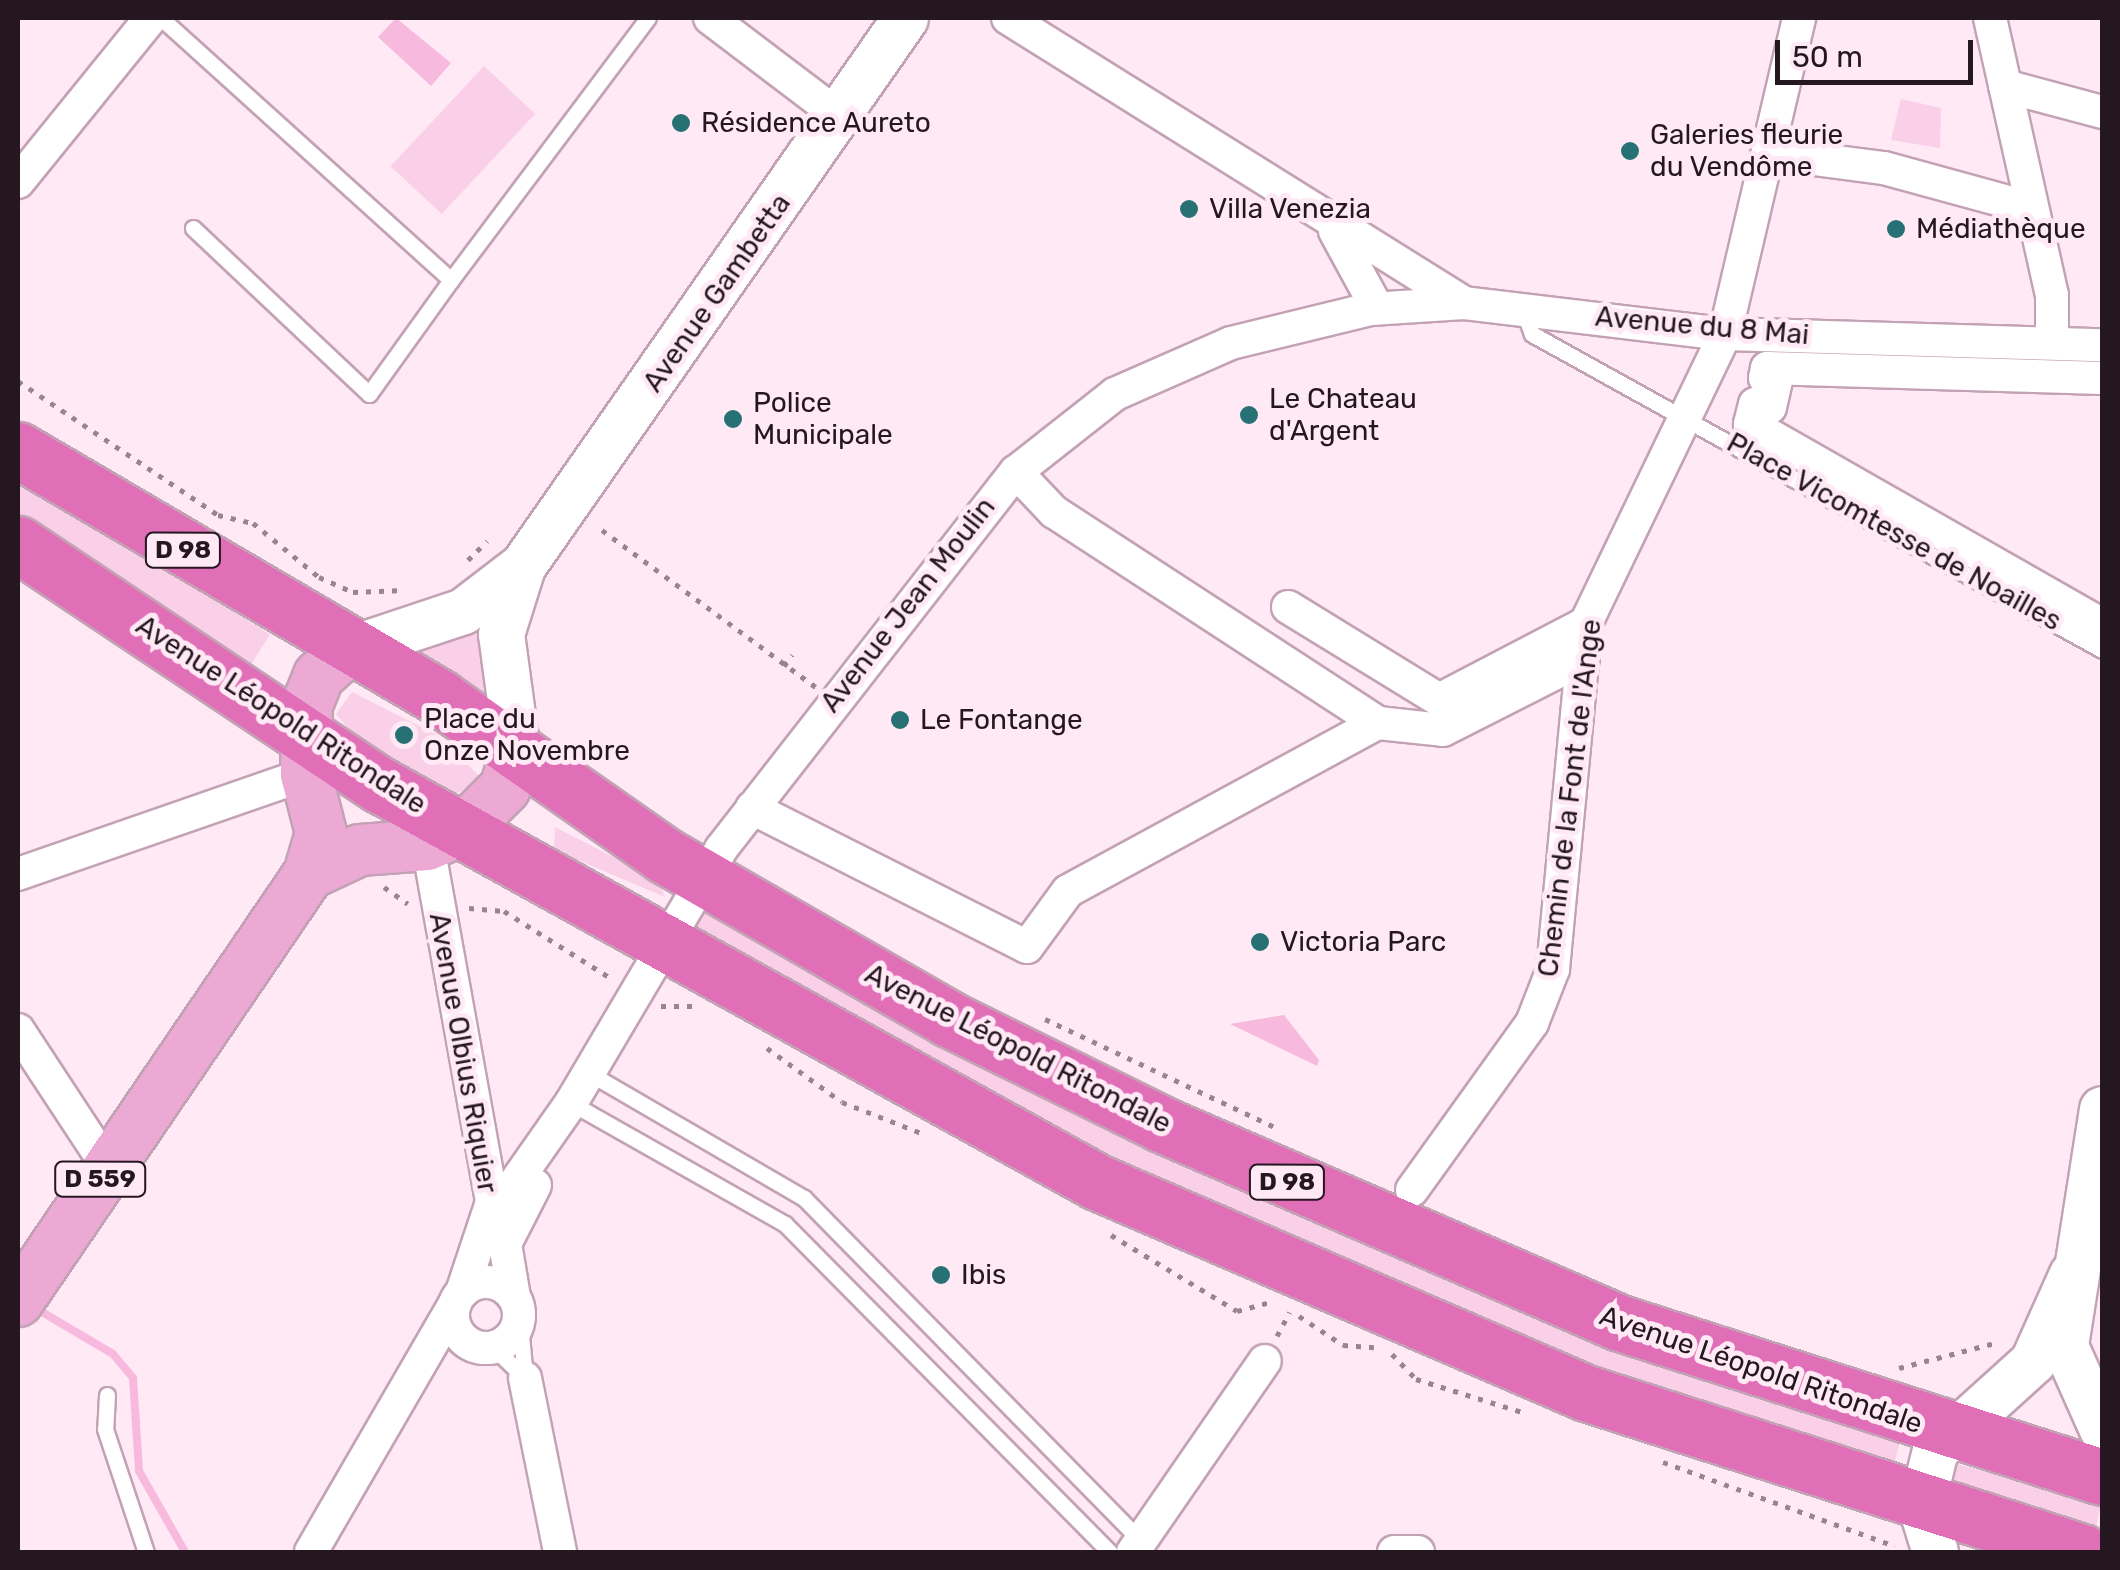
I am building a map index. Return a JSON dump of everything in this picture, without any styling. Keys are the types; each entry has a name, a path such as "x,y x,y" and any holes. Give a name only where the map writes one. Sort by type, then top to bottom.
{"highway":[{"name":"Avenue Léopold Ritondale","path":"18,450 517,752 704,877 949,1019 1418,1242 1620,1323 1945,1433 2102,1478"},
{"name":"Avenue Léopold Ritondale","path":"18,544 306,754 437,828 663,942 905,1082 1284,1268 1928,1530 2082,1552"}],"main road":[{"name":"Avenue Gambetta","path":"349,649 463,612 840,116 905,18"},
{"name":"Avenue Gambetta","path":"505,553 501,634 517,752"},
{"name":"D 559","path":"18,1301 309,874 320,833 306,754 319,676 349,649"},
{"path":"309,874 360,850 437,828 505,788 517,752"},
{"path":"2102,1109 2072,1274 2069,1369 2102,1429"},
{"path":"1928,1530 1945,1433 2033,1360 2072,1274"}],"street":[{"path":"18,182 151,18"},
{"path":"710,18 840,116"},
{"name":"Avenue du 8 Mai","path":"1008,18 1324,221 1464,303 1724,334 2052,340 2102,345"},
{"name":"Chemin de la Font de l'Ange","path":"1412,1190 1532,1023 1553,968 1586,624 1724,334 1799,18"},
{"path":"1990,18 2052,295 2052,340"},
{"path":"2005,86 2102,112"},
{"path":"1768,153 1884,168 2030,208"},
{"name":"Avenue du 8 Mai","path":"1324,221 1350,249 1380,308"},
{"path":"1380,308 1393,288 1386,257"},
{"name":"Avenue Jean Moulin","path":"663,942 752,808 1016,472 1091,410 1159,371 1380,308 1464,303"},
{"name":"Place Vicomtesse de Noailles","path":"2102,378 1767,368 1765,378 1776,381 1770,408 1756,404 1750,424 2102,625"},
{"path":"1016,472 1054,512 1378,724 1444,730 1583,659"},
{"path":"1288,608 1439,700 1586,624"},
{"path":"752,808 1027,947 1068,890 1378,724"},
{"path":"18,874 306,754"},
{"name":"Avenue Olbius Riquier","path":"437,828 490,1220 458,1298"},
{"path":"490,1220 571,1103 663,942"},
{"path":"18,1030 108,1166"},
{"path":"394,1408 441,1360 510,1339 516,1305 505,1244 571,1103"},
{"path":"311,1552 458,1298 486,1282 516,1305"},
{"path":"458,1298 459,1335 490,1348"},
{"path":"1137,1546 1265,1361"},
{"path":"525,1378 560,1552"},
{"path":"1394,1552 1418,1552"}],"lane":[{"path":"161,18 451,280"},
{"path":"193,228 369,394 648,18"},
{"name":"Place Vicomtesse de Noailles","path":"1524,310 1532,334 1686,415 2102,650"},
{"path":"589,1073 804,1198 1137,1546"},
{"path":"571,1103 784,1224 1110,1552"},
{"path":"516,1305 525,1378"},
{"path":"490,1348 525,1378"},
{"path":"107,1396 105,1429 146,1552"}],"path":[{"path":"18,381 218,516 254,523 319,577 353,592 422,588"},
{"path":"602,530 822,692"},
{"path":"458,570 505,553"},
{"path":"784,666 792,656"},
{"path":"456,907 504,910 616,982"},
{"path":"655,1006 708,1006"},
{"path":"1034,1014 1290,1134"},
{"path":"1882,1366 1946,1362 2009,1338"}],"shaded area":[{"path":"396,18 451,63 431,86 378,37"},
{"path":"484,66 535,114 442,214 391,166"},
{"path":"1901,99 1941,108 1940,148 1891,140"},
{"path":"18,477 270,634 249,667 18,523"},
{"path":"482,613 495,702 396,641"},
{"path":"352,692 439,736 482,779 454,795 370,754 336,714"},
{"path":"555,827 658,880 665,897 554,850"},
{"path":"699,901 1202,1169 1386,1252 1900,1441 1892,1473 1535,1349 1111,1165 683,928"},
{"path":"1284,1015 1319,1060 1317,1066 1230,1024"},
{"path":"1953,1463 2102,1500 2096,1526 1946,1489"}],"waterway":[{"path":"42,1312 113,1354 133,1378 139,1471 185,1552"}],"place":[{"name":"Résidence Aureto","path":"681,123"},
{"name":"Galeries fleurie du Vendôme","path":"1630,151"},
{"name":"Villa Venezia","path":"1189,209"},
{"name":"Médiathèque","path":"1896,229"},
{"name":"Le Chateau d'Argent","path":"1249,415"},
{"name":"Police Municipale","path":"733,419"},
{"name":"Le Fontange","path":"900,720"},
{"name":"Place du Onze Novembre","path":"404,735"},
{"name":"Victoria Parc","path":"1260,942"},
{"name":"Ibis","path":"941,1275"}]}
